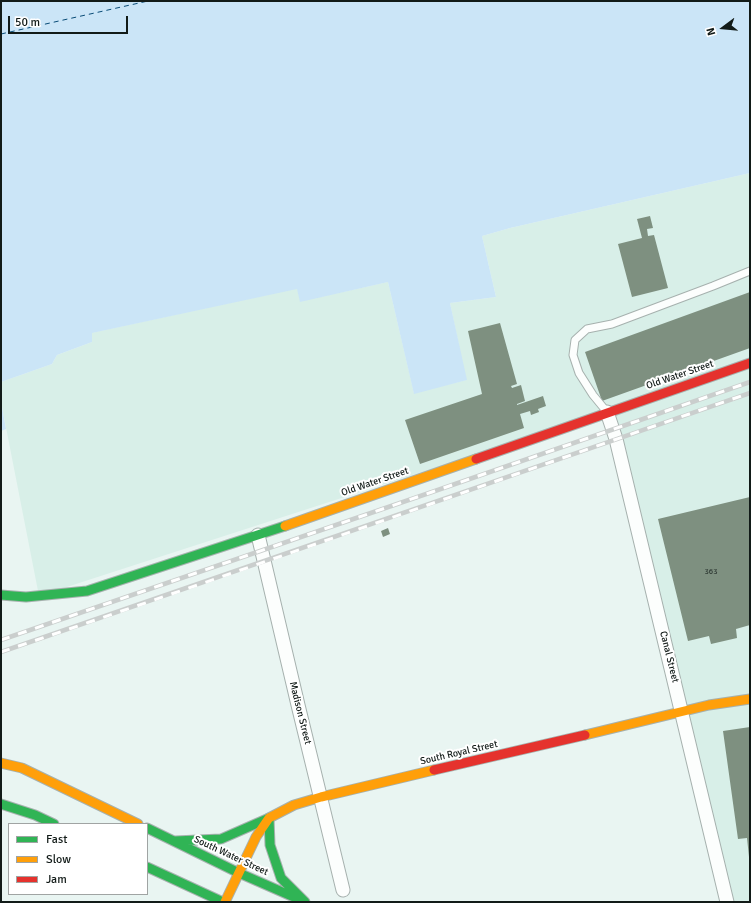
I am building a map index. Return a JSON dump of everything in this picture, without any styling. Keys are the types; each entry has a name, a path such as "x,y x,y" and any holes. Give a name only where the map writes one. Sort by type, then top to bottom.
{"street":[{"name":"Old Water Street","path":"1,595 26,597 86,591 258,535 750,363"},
{"name":"Canal Street","path":"607,412 616,439 727,902"},
{"name":"Madison Street","path":"258,535 343,890"},
{"name":"South Royal Street","path":"224,902 256,837 269,818 294,805 321,797 709,705 750,700"},
{"path":"1,763 22,768 136,823"},
{"path":"1,804 35,815 52,823"},
{"path":"175,842 220,839 269,818 270,845 282,878 305,902"},
{"name":"South Water Street","path":"148,828 238,873 305,902"},
{"path":"148,867 224,902"}],"lane":[{"path":"607,412 593,395 579,373 573,355 575,340 587,330 612,324 750,271"}],"shaded area":[{"path":"750,173 750,902 731,902 607,412 39,596 1,402 1,382 52,364 57,355 92,342 91,333 298,288 301,301 388,282 414,393 466,380 450,303 496,297 482,236 510,228"}],"water":[{"path":"1,1 750,1 750,173 510,228 482,236 496,297 450,303 467,380 414,394 388,282 300,302 297,289 92,333 92,342 57,355 52,364 1,382"},
{"path":"1,402 6,429 1,431"}],"building":[{"path":"650,216 653,228 647,229 648,236 654,235 668,288 632,297 618,244 642,238 637,219"},
{"path":"750,292 750,348 602,401 585,352"},
{"path":"500,323 517,384 511,386 512,388 521,385 525,401 517,405 543,396 546,406 538,409 539,412 531,415 530,411 520,414 524,428 420,464 405,420 482,394 468,331"},
{"path":"750,497 750,625 736,629 737,638 711,644 709,636 688,641 658,519"},
{"path":"388,528 390,534 383,537 381,531"},
{"path":"750,727 749,857 747,838 738,839 723,731"}],"ferry route":[{"path":"1,34 148,1"}],"railway":[{"path":"1,640 750,382"},
{"path":"1,652 750,393"}],"traffic: fast":[{"path":"1,595 26,597 87,591 285,526"},
{"path":"1,804 35,815 52,823"},
{"path":"175,841 221,839 269,818 270,845 281,878 305,902"},
{"path":"148,828 239,873 296,898"},
{"path":"148,867 223,902"}],"traffic: slow":[{"path":"285,526 476,459"},
{"path":"585,735 709,705 750,699"},
{"path":"1,763 22,768 136,823"},
{"path":"225,902 256,837 269,818 294,805 321,797 434,770"}],"traffic: jam":[{"path":"476,459 750,363"},
{"path":"434,770 585,735"}]}
